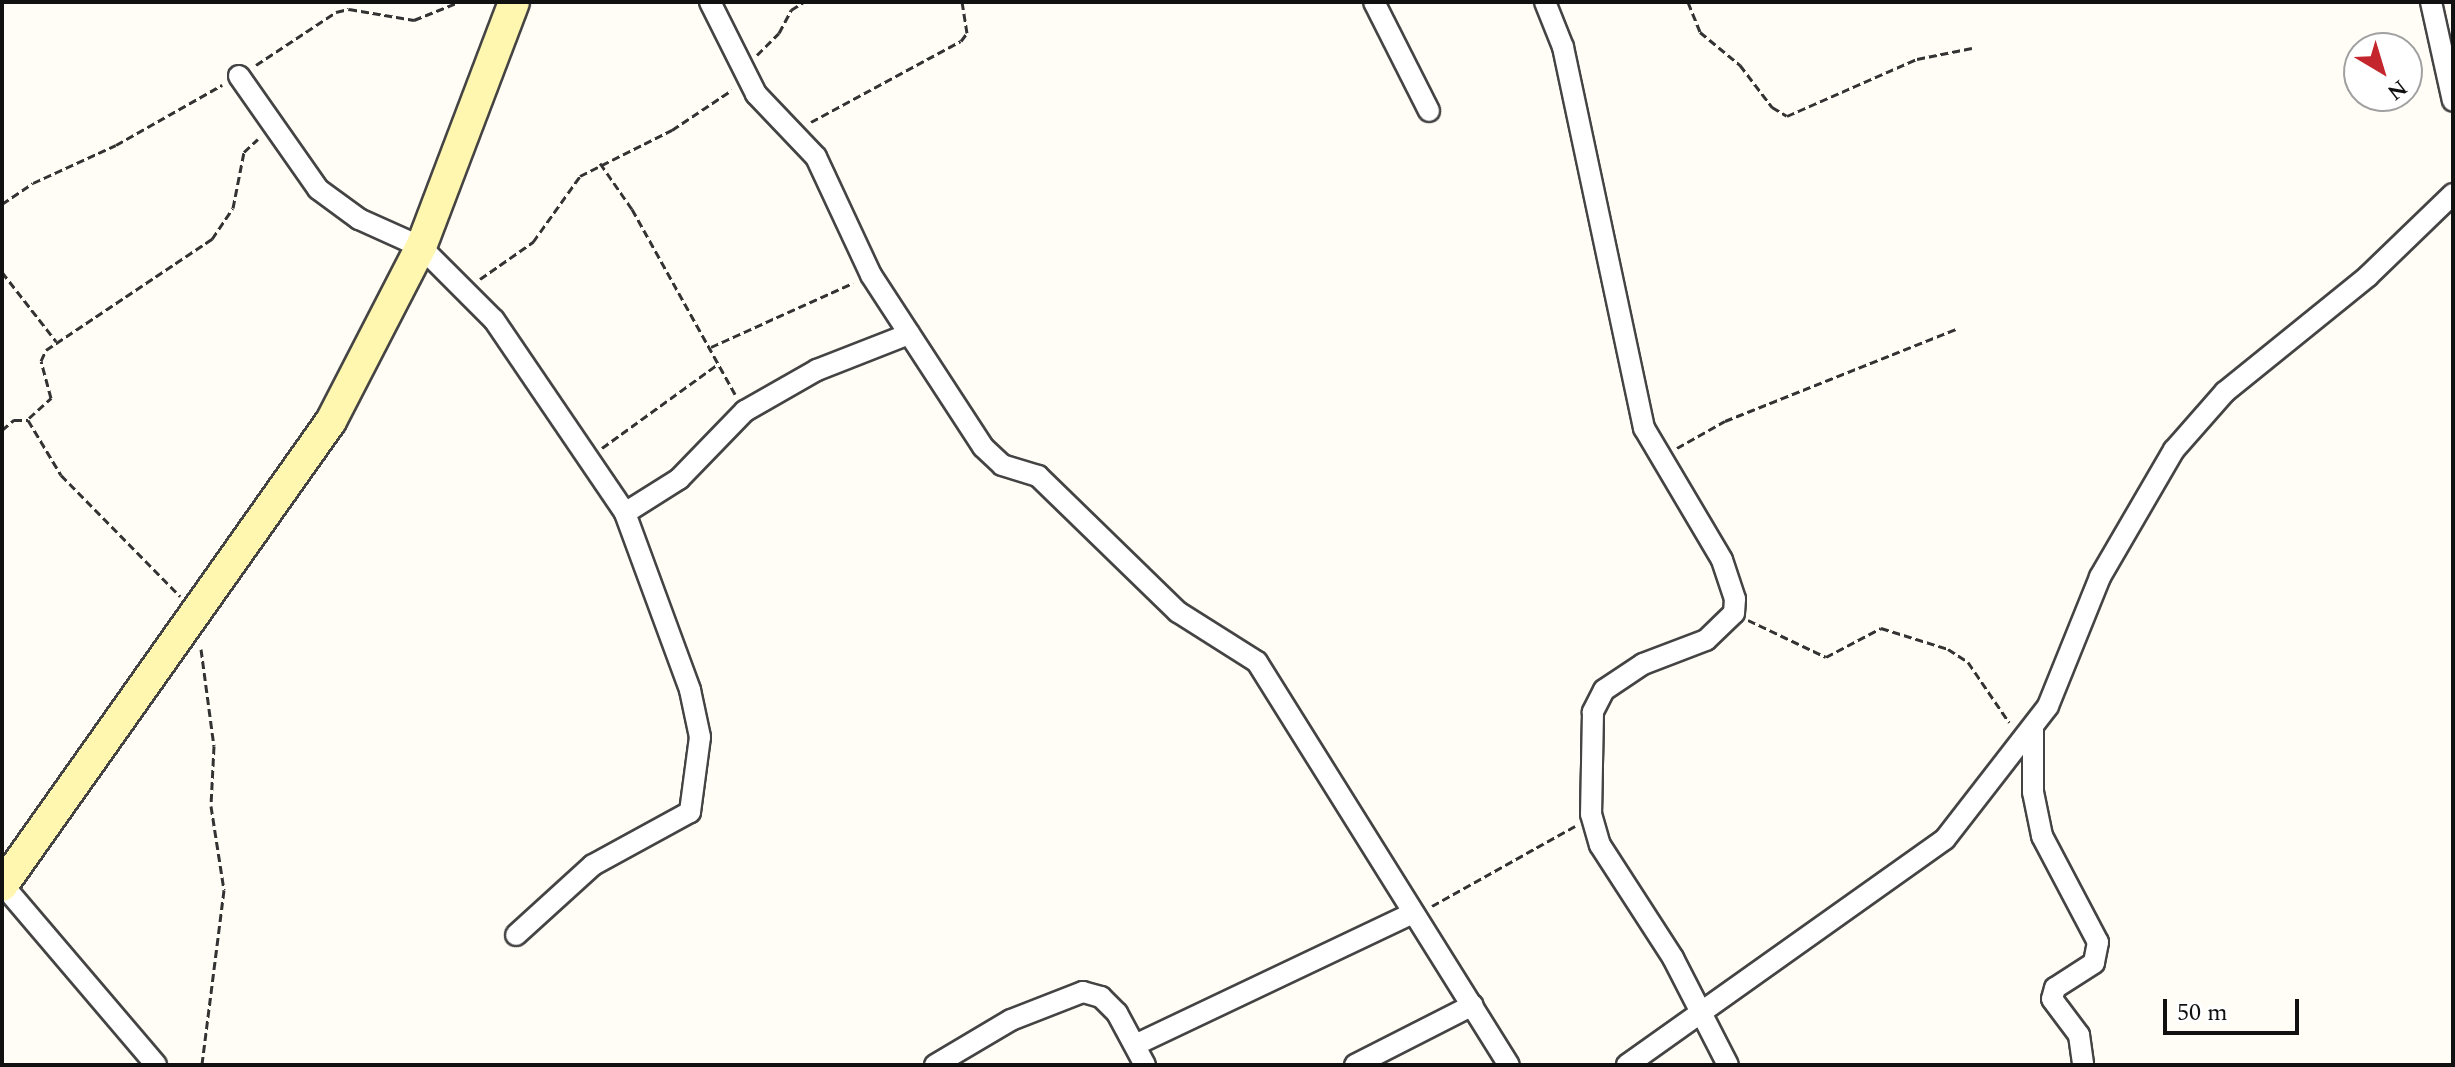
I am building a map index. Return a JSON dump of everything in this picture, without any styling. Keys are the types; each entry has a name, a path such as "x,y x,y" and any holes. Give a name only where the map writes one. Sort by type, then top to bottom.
{"street":[{"path":"156,1065 2,886 331,421 421,247 514,2"},
{"path":"710,2 745,75 767,107 794,131 830,183 871,275 992,457 1038,476 1178,612 1257,662 1411,914 1473,1005 1509,1065"},
{"path":"1374,2 1429,111"},
{"path":"1545,2 1563,47 1633,388 1659,457 1722,560 1733,584 1734,613 1706,640 1643,664 1604,690 1593,712 1591,814 1600,845 1704,1011 1728,1065"},
{"path":"2431,2 2453,101"},
{"path":"239,76 318,189 338,206 421,247 468,290 625,513 698,714 695,802 682,818 593,865 516,935"},
{"path":"1627,1065 1918,863 1945,839 2027,735 2058,686 2100,577 2174,450 2235,383 2380,266 2453,194"},
{"path":"625,513 679,479 745,411 817,370 909,334"},
{"path":"2027,735 2033,792 2042,836 2098,942 2094,963 2055,988 2052,999 2079,1035 2088,1061"},
{"path":"1135,1045 1411,914"},
{"path":"935,1065 1011,1020 1083,992 1101,997 1117,1013 1145,1065"},
{"path":"1355,1065 1473,1005"}],"path":[{"path":"468,290 533,242 580,176 600,163 672,130 745,75 779,33 791,10 804,2"},
{"path":"794,131 961,41 967,33 962,2"},
{"path":"1688,2 1700,32 1740,65 1772,107 1787,116 1917,59 1972,48"},
{"path":"2,430 14,420 28,420 51,398 41,361 56,341 212,239 233,208 244,152 275,128"},
{"path":"600,163 745,411"},
{"path":"2,272 56,341"},
{"path":"710,347 871,275"},
{"path":"1659,457 1725,421 1956,329"},
{"path":"587,459 718,364"},
{"path":"28,420 61,475 196,612 214,746 211,806 224,890 202,1065"},
{"path":"1734,613 1826,657 1881,628 1948,649 1968,662 2027,735"},
{"path":"1411,914 1485,879 1591,814"}]}
